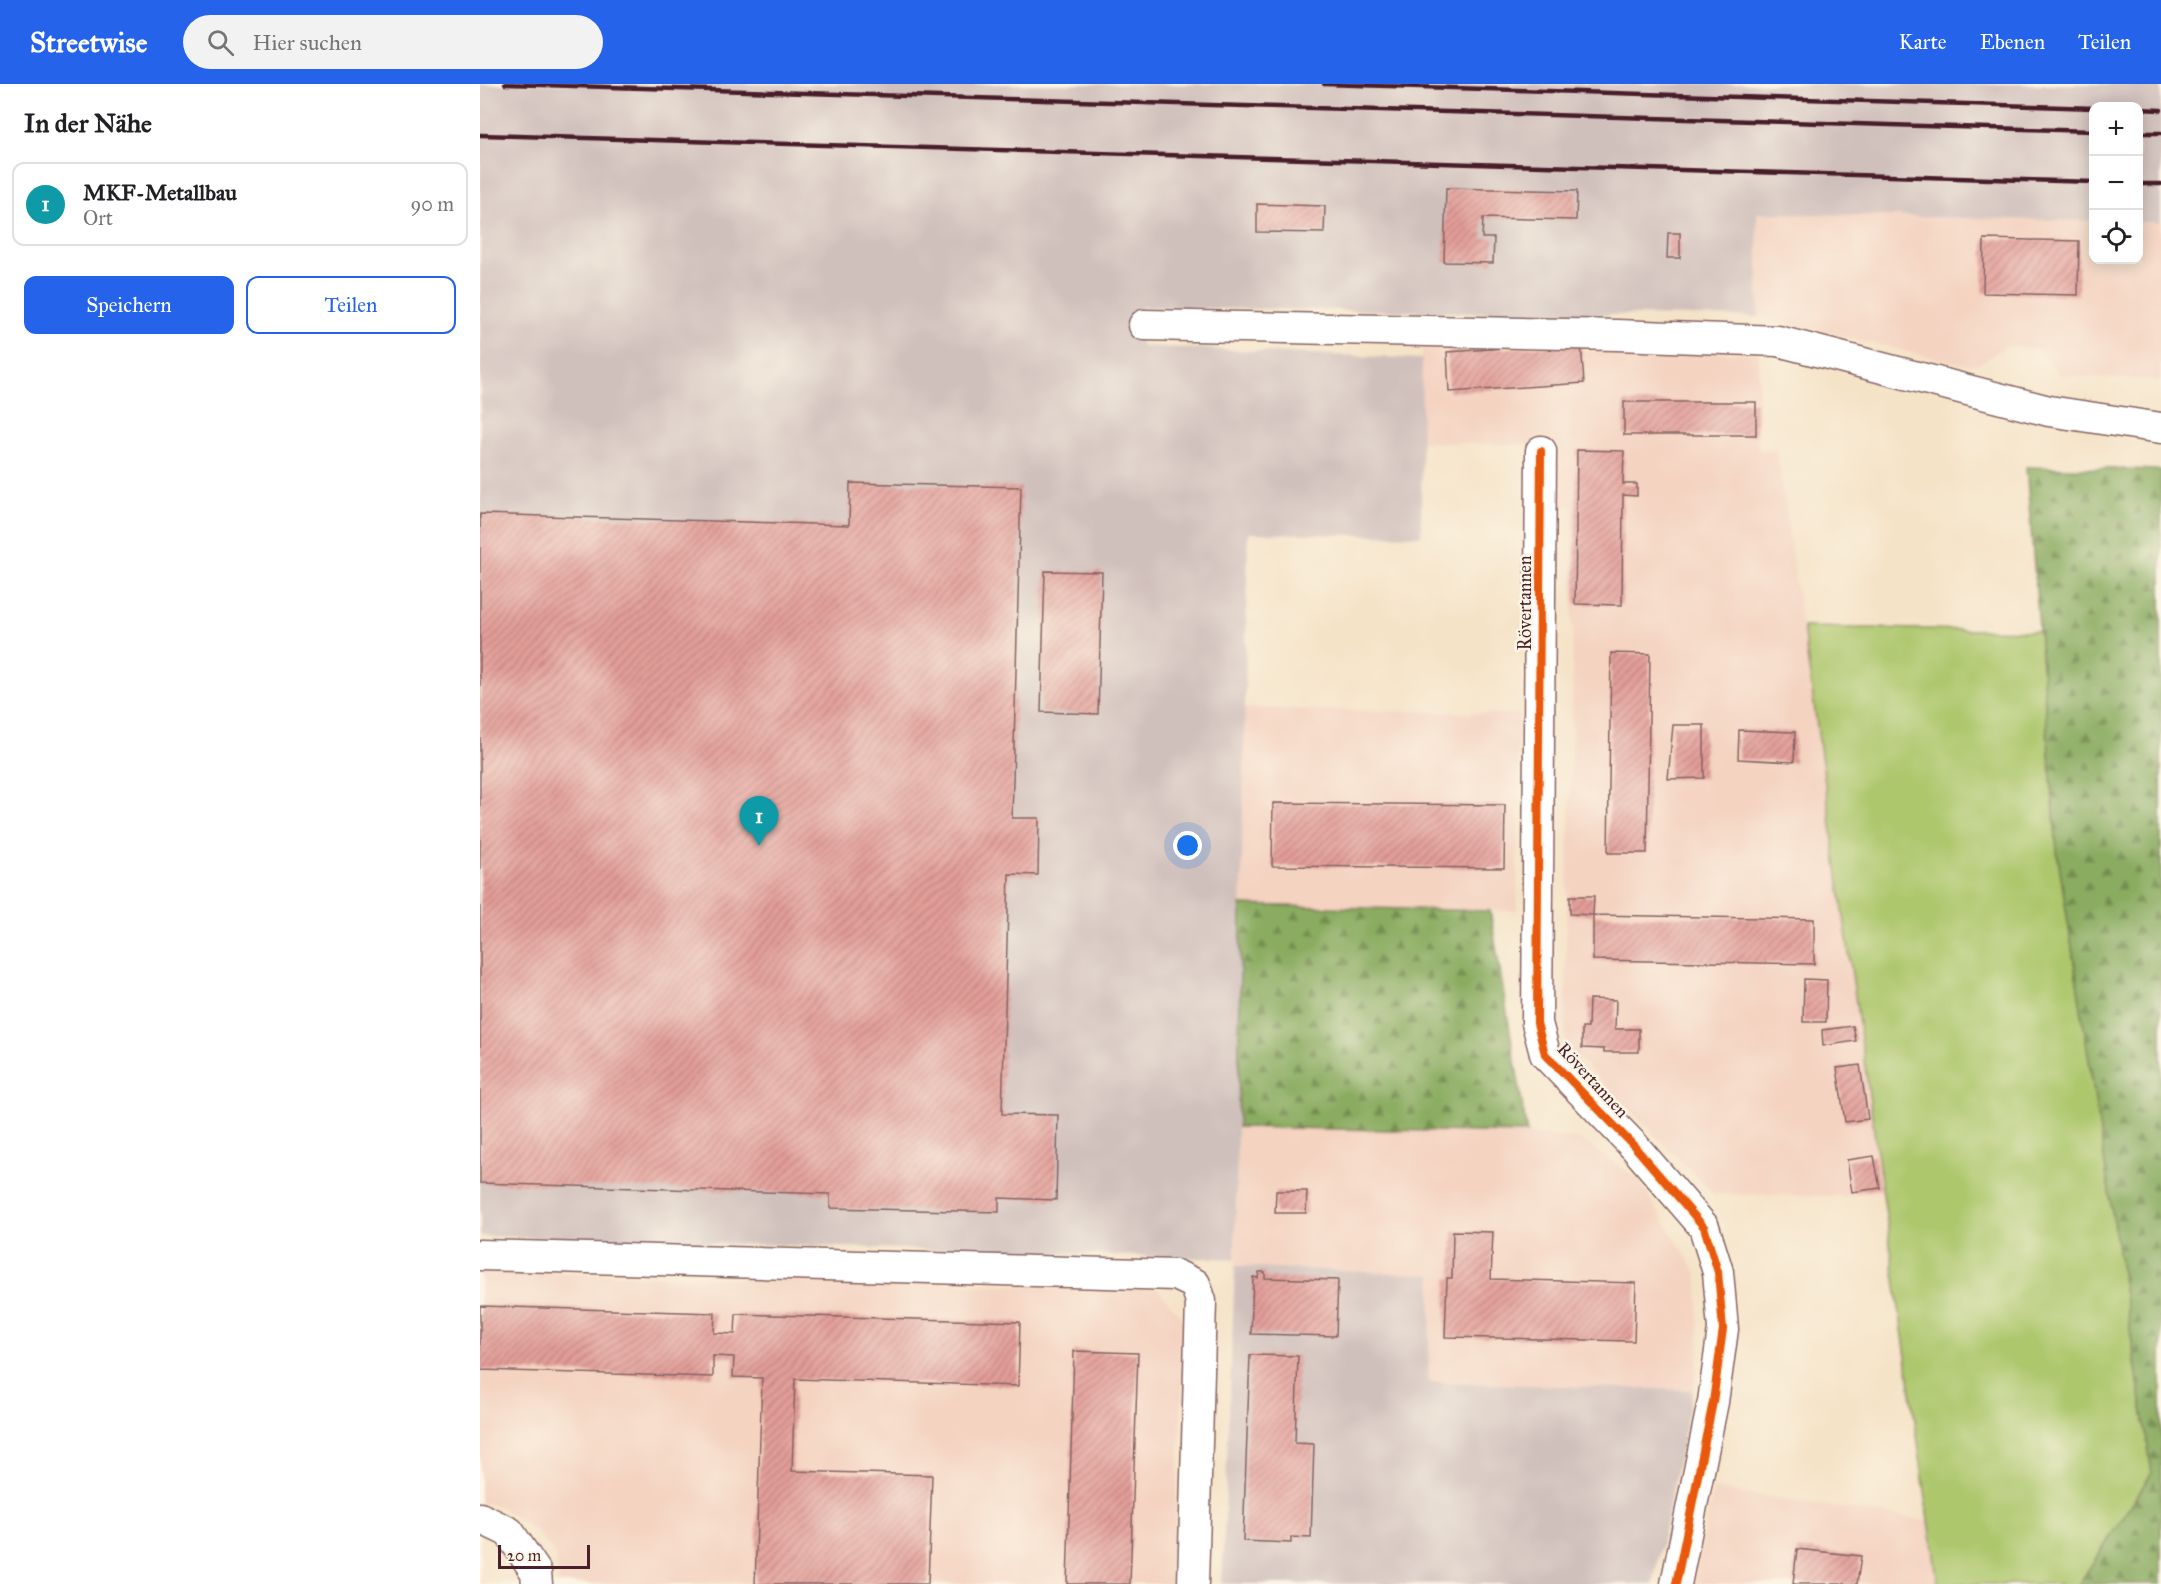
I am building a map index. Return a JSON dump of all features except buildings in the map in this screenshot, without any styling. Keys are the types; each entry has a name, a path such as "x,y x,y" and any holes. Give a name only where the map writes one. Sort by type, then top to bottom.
{"street":[{"path":"1144,325 1617,335 1778,341 2049,411 2161,428"},
{"name":"Rövertannen","path":"1541,452 1537,1023 1545,1054 1634,1146 1704,1227 1718,1272 1723,1329 1713,1402 1676,1584"},
{"path":"480,1255 1176,1275 1195,1284 1201,1302 1193,1584"},
{"path":"480,1518 509,1532 536,1572 537,1584"}],"shaded area":[{"path":"480,84 2161,84 2161,222 2143,222 2143,102 2089,102 2089,221 1757,213 1759,317 1141,307 1141,346 1422,359 1421,536 1248,533 1235,1259 480,1236"},
{"path":"1757,213 2089,221 2089,264 2143,264 2143,222 2161,222 2161,381 2060,375 2038,349 2005,346 1979,364 1965,365 1759,317"},
{"path":"1422,349 1759,353 1758,450 1777,450 1882,1191 1845,1196 1714,1194 1565,1045 1572,735 1573,507 1556,507 1555,446 1421,442"},
{"path":"1245,708 1519,714 1517,911 1241,905"},
{"path":"1238,1127 1527,1133 1579,1139 1638,1179 1698,1275 1699,1350 1693,1390 1428,1382 1432,1275 1235,1266"},
{"path":"1235,1266 1432,1275 1428,1382 1693,1390 1653,1584 1222,1584"},
{"path":"480,1271 1158,1289 1186,1323 1172,1584 559,1584 556,1556 537,1532 498,1505 480,1503"},
{"path":"1713,1489 1929,1521 1938,1584 1694,1584"}],"green space":[{"path":"2026,467 2161,470 2161,1584 2079,1584 2152,1473 2057,850"},
{"path":"1803,627 2039,631 2057,850 2152,1473 2079,1584 1938,1584"},
{"path":"1241,905 1490,911 1527,1133 1238,1127"}],"railway":[{"path":"505,84 2089,131"},
{"path":"1324,84 2089,108"},
{"path":"2143,109 2161,110"},
{"path":"2143,133 2161,133"},
{"path":"480,135 2089,182"},
{"path":"2143,184 2161,184"}],"cycle path":[{"path":"1541,451 1537,1023 1545,1054 1634,1146 1704,1227 1718,1272 1723,1329 1713,1402 1676,1584"}],"place":[{"name":"MKF-Metallbau","path":"759,846"}]}
